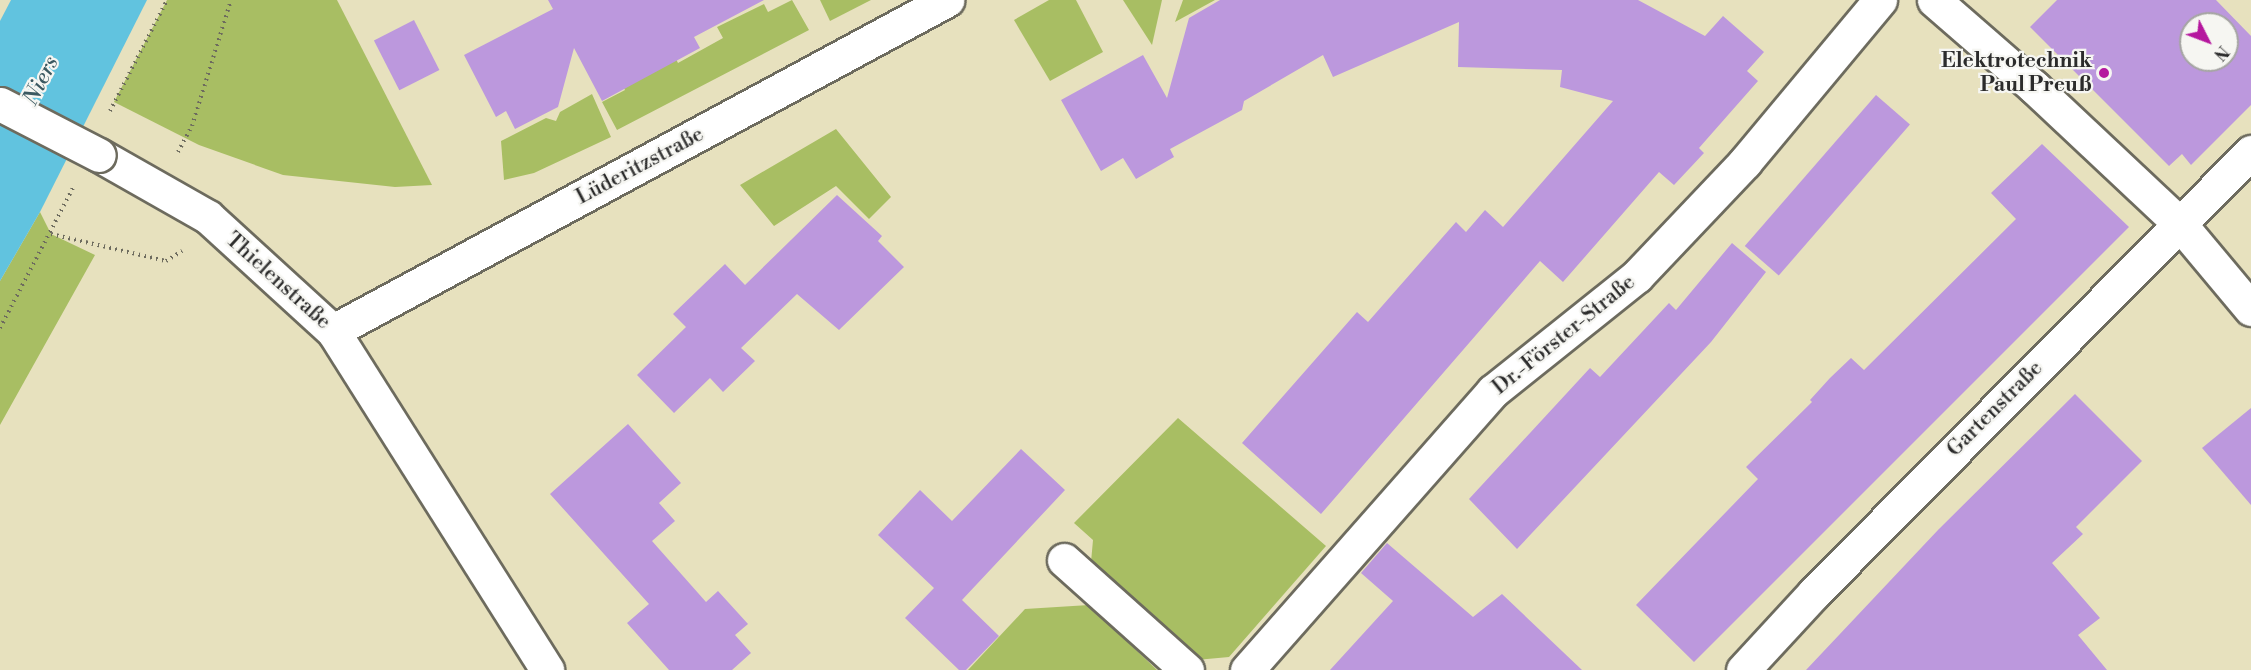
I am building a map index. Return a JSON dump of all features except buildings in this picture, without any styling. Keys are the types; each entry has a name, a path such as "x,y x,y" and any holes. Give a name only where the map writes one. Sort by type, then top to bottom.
{"street":[{"name":"Lüderitzstraße","path":"333,331 947,0"},
{"name":"Dr.-Förster-Straße","path":"1247,670 1493,391 1637,276 1714,195 1880,0"},
{"path":"1934,0 2034,87 2179,223 2251,309"},
{"name":"Thielenstraße","path":"0,104 159,187 208,217 333,331 547,670"},
{"name":"Gartenstraße","path":"1743,670 2179,223 2251,153"},
{"path":"1064,560 1187,670"}],"path":[{"path":"159,187 192,126 231,0"},
{"path":"51,234 166,261 183,250 208,217"}],"green space":[{"path":"167,0 337,0 432,185 395,187 283,175 199,145 114,102"},
{"path":"792,0 809,30 617,130 602,102 625,90 618,77 671,49 678,63 723,38 717,27 764,4 768,12"},
{"path":"820,0 871,0 830,21"},
{"path":"1049,0 1076,0 1103,52 1050,81 1014,20"},
{"path":"1123,0 1162,0 1152,45"},
{"path":"1183,0 1215,0 1175,22"},
{"path":"592,94 611,137 534,173 504,180 501,141 546,118 556,121 560,112"},
{"path":"836,129 891,197 869,219 836,186 774,226 740,185"},
{"path":"40,212 51,234 95,255 0,425 0,281"},
{"path":"1178,418 1326,546 1229,657 1196,660 1091,562 1093,540 1074,523"},
{"path":"1089,605 1157,670 968,670 1025,609"}],"water":[{"name":"Niers","path":"11,0 147,0 40,212 0,281 0,21"}],"place":[{"name":"Elektrotechnik Paul Preuß","path":"2104,73"}]}
